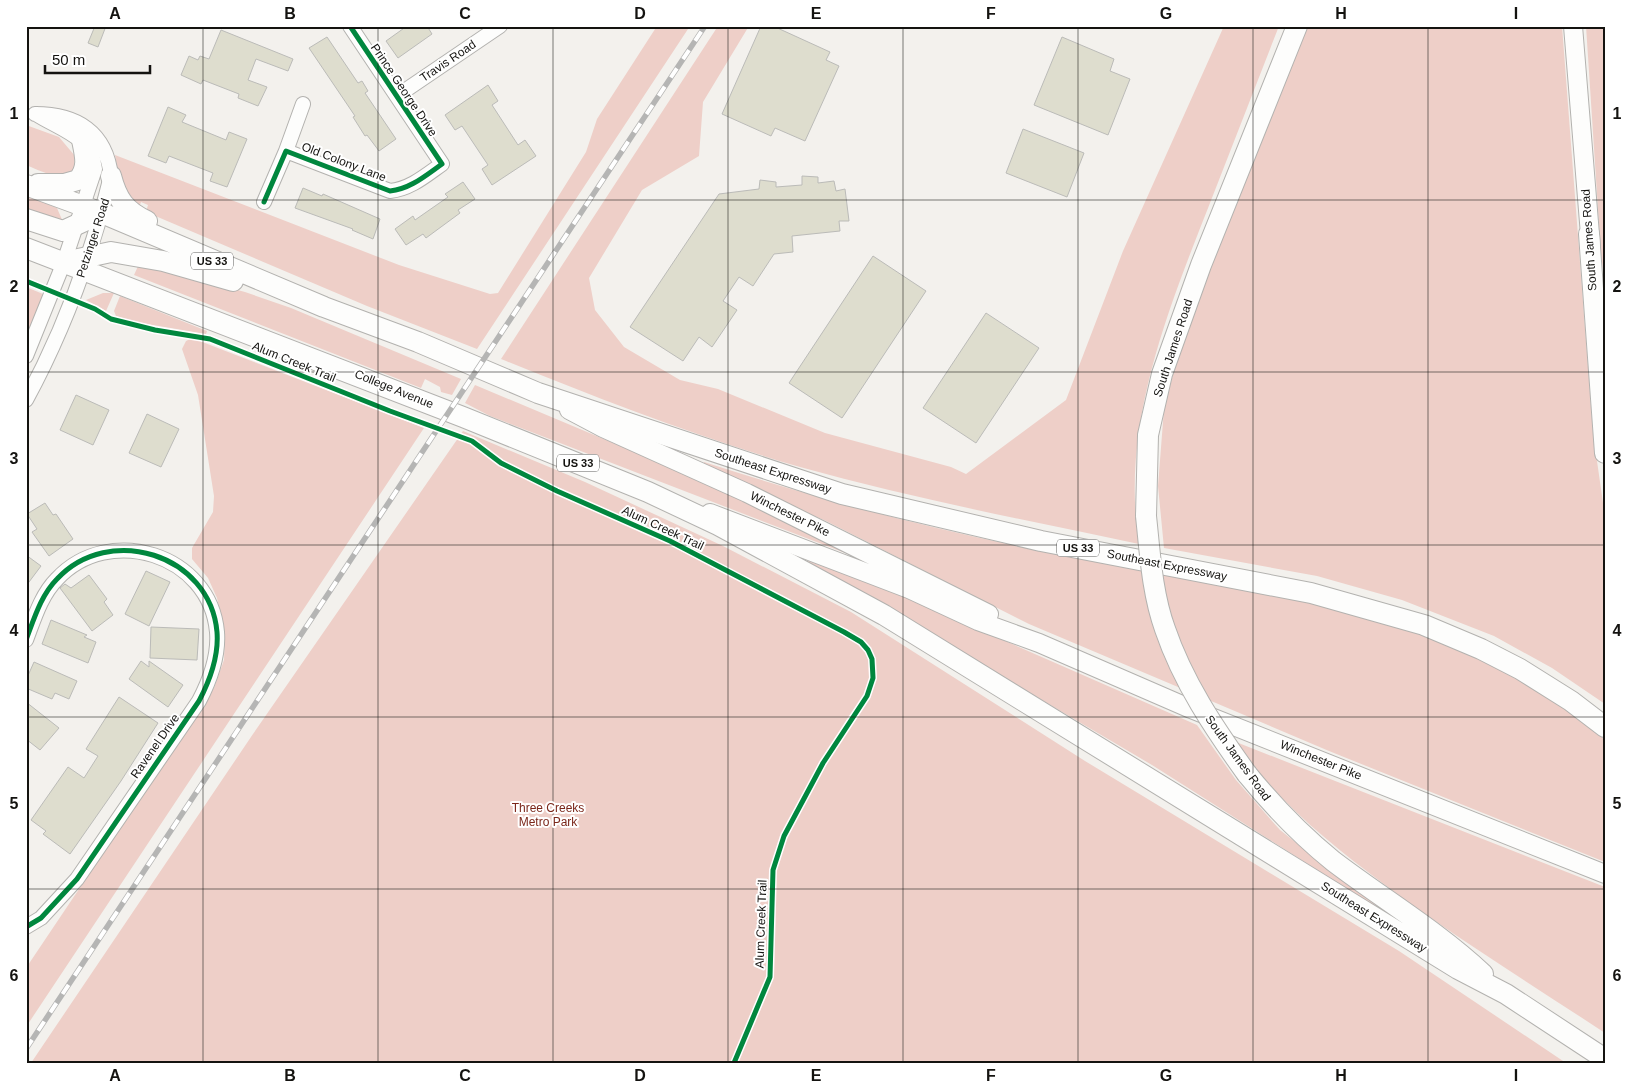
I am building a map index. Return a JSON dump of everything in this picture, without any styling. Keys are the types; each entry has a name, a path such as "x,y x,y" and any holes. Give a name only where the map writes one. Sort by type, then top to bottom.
{"highway":[{"name":"South James Road","path":"1296,26 1201,265 1162,374 1148,435 1146,516 1153,578 1164,628 1185,677 1210,723 1268,800 1314,844 1457,950 1506,994"},
{"path":"26,184 64,184 78,180 86,162 82,140"},
{"path":"111,176 115,193 132,214 201,243 233,269"},
{"name":"US 33","path":"26,184 83,205 324,307 418,342 538,393"},
{"path":"26,219 63,230 102,213"},
{"name":"South James Road","path":"1589,234 1605,453"},
{"name":"College Avenue","path":"26,248 64,262 85,263 648,492"},
{"path":"85,263 111,252 163,261 324,307"},
{"name":"Southeast Expressway","path":"538,393 842,494 1041,541 1311,593 1402,618 1452,636 1520,669 1571,701 1605,727"},
{"name":"Southeast Expressway","path":"648,492 726,530 884,615 1458,969 1506,994 1605,1058"}],"main road":[{"name":"South James Road","path":"1574,26 1589,234"},
{"path":"1589,234 1605,342"},
{"name":"Winchester Pike","path":"538,393 603,428 747,493 983,610 1039,643"},
{"name":"Winchester Pike","path":"648,492 770,534 909,589 978,621 1039,643 1191,709 1605,874"}],"street":[{"name":"Prince George Drive","path":"350,26 442,164"},
{"name":"Travis Road","path":"397,96 500,26"},
{"name":"Old Colony Lane","path":"264,202 286,151 303,104"},
{"name":"Petzinger Road","path":"26,356 64,262 95,169 91,153 82,140 31,112"},
{"name":"Petzinger Road","path":"26,400 42,371 85,263 102,213 111,176 110,162 104,148 91,131 76,121 53,114 31,112"},
{"name":"Old Colony Lane","path":"286,151 390,191 402,190 412,185 442,164"},
{"name":"Ravenel Drive","path":"26,640 38,610 57,579 79,560 101,552 122,550 144,552 169,560 188,574 203,590 214,618 217,650 207,685 199,701 77,879 41,918 26,927"}],"green space":[{"path":"657,26 690,26 477,349 367,306 146,212 148,205 141,202 138,210 124,193 115,155 399,265 490,294 498,293 586,152 597,119"},
{"path":"718,26 749,26 703,102 699,156 642,190 589,278 595,310 624,347 680,380 718,389 825,433 951,467 966,474 1066,400 1123,251 1224,26 1279,26 1194,244 1164,327 1152,369 1142,412 1136,456 1135,500 1139,544 926,499 800,467 649,417 501,359"},
{"path":"1307,26 1562,26 1593,433 1605,517 1605,704 1552,668 1494,636 1402,600 1317,576 1164,548 1158,486 1164,409 1176,363 1242,179"},
{"path":"1586,26 1605,26 1605,285 1601,255"},
{"path":"26,125 59,137 75,156 74,169 69,173 57,175 26,165"},
{"path":"26,195 57,208 63,222 26,214"},
{"path":"139,264 245,292 291,308 461,379 452,395 441,392 440,387 425,379 421,388 134,275"},
{"path":"26,287 43,294 26,338"},
{"path":"103,293 114,293 106,311 86,300"},
{"path":"120,296 207,331 206,334 135,322 116,316 114,311"},
{"path":"192,338 424,428 26,1027 26,968 214,688 224,660 225,635 217,598 208,578 192,559 192,548 213,512 214,496 198,395 182,349 186,341"},
{"path":"475,385 725,490 853,556 490,416 465,403"},
{"name":"Three Creeks Metro Park","path":"463,431 585,482 723,546 851,612 1085,761 1399,951 1566,1063 31,1063 253,734"},
{"path":"704,462 783,487 942,529 1023,547 1335,607 1385,621 1453,646 1486,661 1548,696 1605,740 1605,862 1329,751 1029,624 826,521 702,467"},
{"path":"809,559 907,598 1197,725 1236,780 1280,830 1336,874 1405,921 1402,924 1152,765 808,562"},
{"path":"1236,742 1605,887 1605,1033 1439,924 1344,853 1304,820 1286,802 1251,763"}],"building":[{"path":"95,26 106,26 98,47 88,43"},
{"path":"407,26 427,26 432,34 398,58 386,41"},
{"path":"761,26 773,26 830,52 826,60 839,66 805,141 775,128 771,136 722,114"},
{"path":"221,30 293,59 288,71 256,59 248,80 267,87 258,106 238,98 239,94 203,80 201,84 181,75 189,56 198,60 200,56 209,59"},
{"path":"327,37 358,83 362,81 368,91 365,93 396,139 379,151 367,135 365,136 353,117 355,116 309,48"},
{"path":"1062,37 1114,59 1110,71 1130,79 1108,135 1034,105"},
{"path":"488,85 498,101 492,105 518,145 525,140 536,156 492,185 482,169 488,165 462,126 455,130 445,115"},
{"path":"168,107 186,115 182,122 226,140 229,132 247,139 227,187 210,181 213,173 169,156 166,163 148,156"},
{"path":"1023,129 1084,153 1067,197 1006,173"},
{"path":"802,176 818,177 818,183 834,181 836,191 845,189 849,221 839,221 840,231 792,236 793,252 774,254 753,286 739,277 723,301 737,310 712,347 699,337 683,361 630,327 719,194 759,189 760,180 776,182 776,187 802,185"},
{"path":"463,182 475,199 458,210 460,213 426,238 423,234 406,245 395,229 413,216 415,220 448,197 445,194"},
{"path":"303,188 322,196 323,194 380,219 373,239 353,229 295,208"},
{"path":"873,256 926,291 842,418 789,383"},
{"path":"986,313 1039,348 976,443 923,408"},
{"path":"76,395 109,410 93,445 60,430"},
{"path":"147,414 179,429 161,467 129,453"},
{"path":"45,503 53,515 56,514 73,539 49,556 32,532 37,529 27,514"},
{"path":"26,555 41,566 26,586"},
{"path":"146,571 170,582 149,626 125,614"},
{"path":"89,575 107,599 104,602 113,615 92,631 60,588 65,584 71,588"},
{"path":"51,620 87,635 84,637 96,642 88,663 42,644"},
{"path":"151,627 199,629 197,660 150,658"},
{"path":"141,661 149,667 149,661 183,685 168,707 129,679"},
{"path":"34,662 77,681 69,699 55,693 52,699 26,688 26,680"},
{"path":"119,697 158,723 121,781 70,854 43,834 46,831 31,820 68,767 84,778 98,756 86,749"},
{"path":"26,702 59,728 40,750 26,739"}],"railway":[{"path":"26,1049 705,26"}],"cycle path":[{"path":"264,202 286,151 390,191 411,185 442,164 350,26"},
{"name":"Alum Creek Trail","path":"26,281 95,309 111,319 155,330 210,339 390,411 472,441 501,463 557,491 670,541 861,642 868,650 872,659 873,678 867,696 823,763 784,836 773,870 770,977 734,1063"},
{"path":"26,640 42,600 57,579 79,562 103,553 129,551 154,555 177,566 196,583 210,605 217,632 217,650 213,668 199,701 77,879 41,918 26,927"}]}
